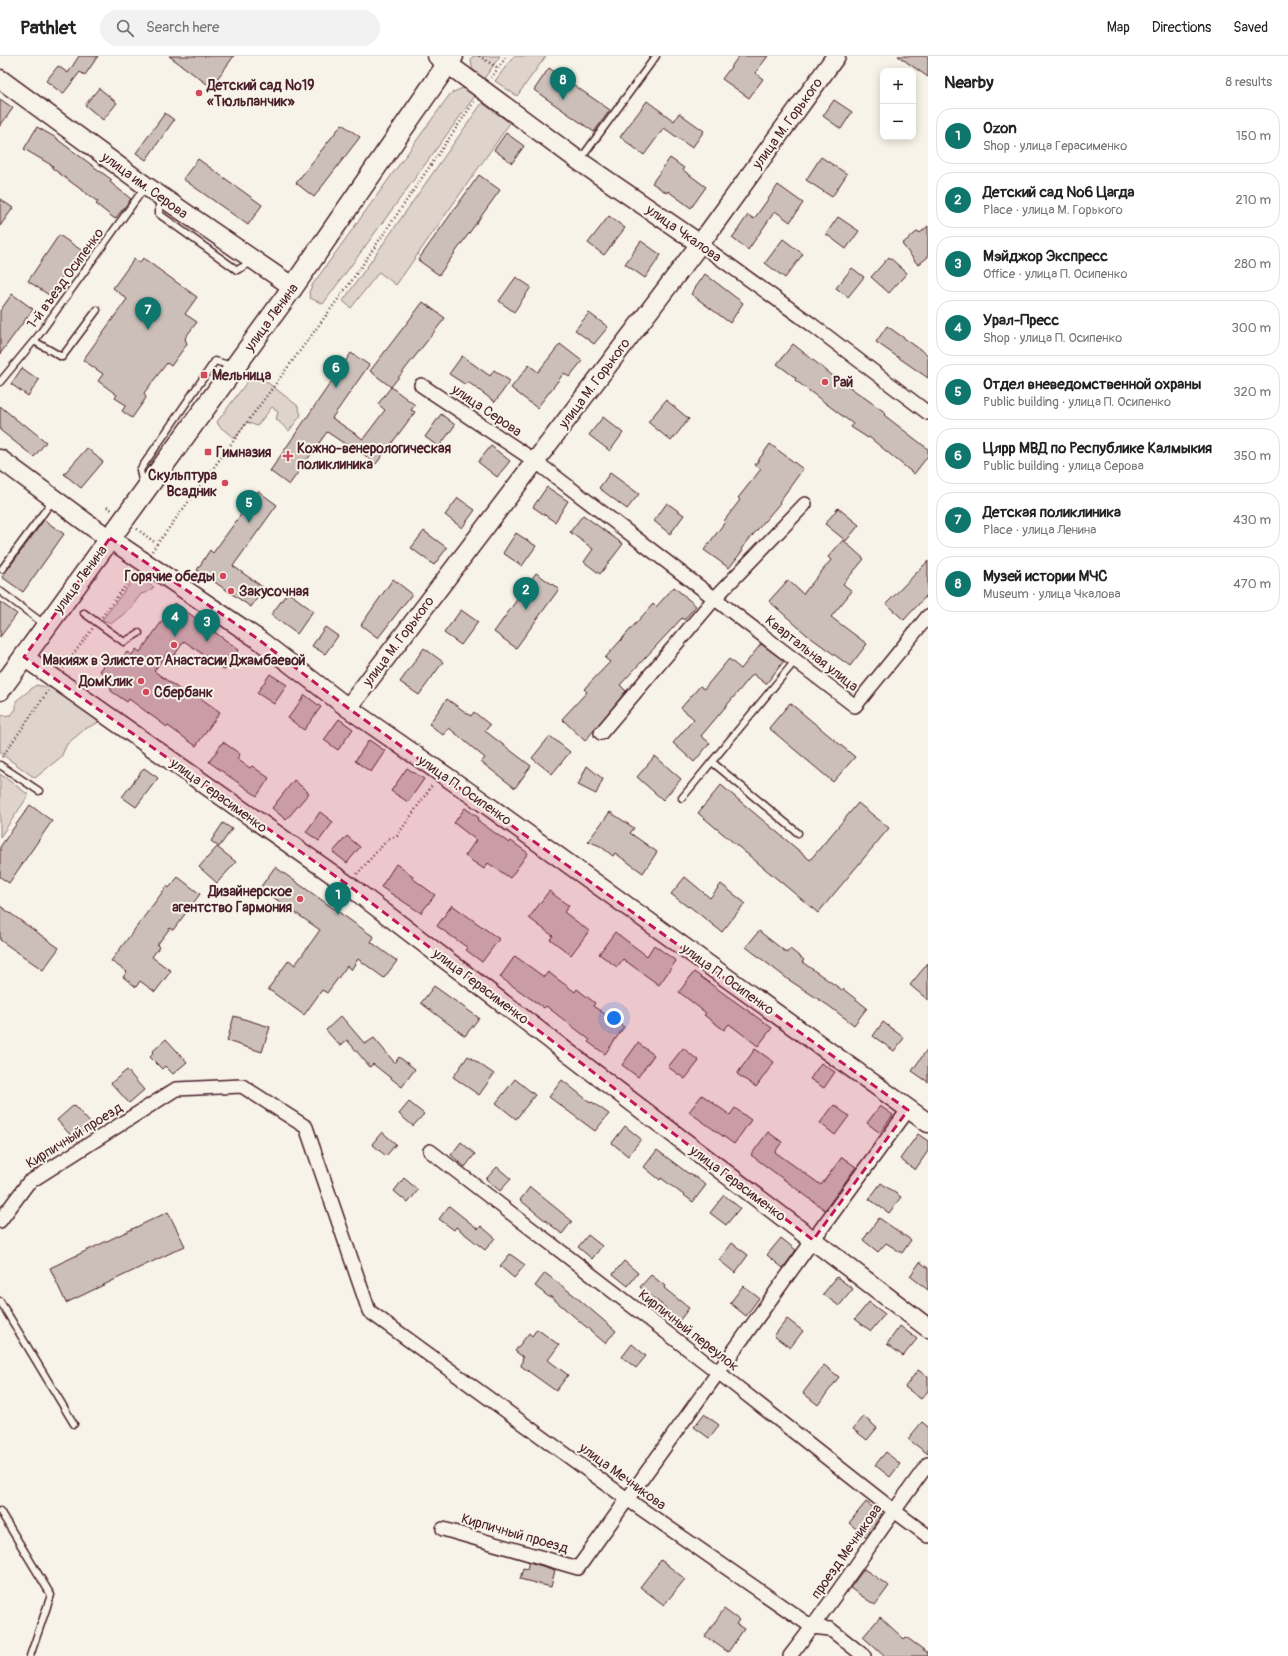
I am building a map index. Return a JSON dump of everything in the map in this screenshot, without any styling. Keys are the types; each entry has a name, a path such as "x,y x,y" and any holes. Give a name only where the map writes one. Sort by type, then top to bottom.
{"main road":[{"name":"улица М. Горького","path":"348,708 700,244 836,56"},
{"name":"улица Чкалова","path":"446,58 483,89 580,161 700,244"},
{"name":"улица Ленина","path":"0,690 110,538 145,493 293,287 446,58"},
{"name":"улица им. Серова","path":"0,79 153,191 293,287"},
{"name":"улица П. Осипенко","path":"3,464 258,638 348,708 441,772 928,1123"},
{"name":"улица Герасименко","path":"24,657 348,885 928,1328"}],"street":[{"name":"улица Чкалова","path":"700,244 811,324 928,413"},
{"name":"улица Серова","path":"421,385 535,461"},
{"name":"Квартальная улица","path":"535,461 855,706 928,616"},
{"path":"601,733 715,598 805,504"},
{"name":"Кирпичный проезд","path":"0,1221 28,1183 176,1089 242,1086 306,1127 369,1311"},
{"path":"627,1499 908,1110"},
{"name":"Кирпичный переулок","path":"430,1150 928,1536"},
{"name":"улица Мечникова","path":"369,1311 627,1499 812,1627 830,1629 864,1656"},
{"name":"проезд Мечникова","path":"790,1656 812,1627 893,1510 928,1464"},
{"name":"Кирпичный проезд","path":"443,1529 578,1568 627,1499"}],"lane":[{"path":"580,161 656,56"},
{"name":"1-й въезд Осипенко","path":"0,382 153,191"},
{"path":"34,341 62,357 97,310"},
{"path":"2,569 54,499"},
{"path":"0,591 46,626"},
{"path":"84,613 124,642 139,634"},
{"path":"682,798 795,661"},
{"path":"712,762 798,832"},
{"path":"0,765 39,791"},
{"path":"0,1301 74,1424"},
{"path":"0,1511 51,1595 30,1656"}],"path":[{"path":"479,56 498,68"},
{"path":"150,554 350,283 507,56"},
{"path":"107,507 112,511"},
{"path":"133,525 157,544"},
{"path":"0,760 50,687"},
{"path":"348,885 388,839 397,836 441,772"}],"highlighted area":[{"path":"110,538 258,639 348,708 908,1110 813,1240 348,885 24,657"}],"shaded area":[{"path":"473,56 500,56 483,80 472,68 471,59"},
{"path":"514,56 546,56 517,96 495,81"},
{"path":"463,88 475,96 323,304 310,298 309,292 313,284 448,97 451,93"},
{"path":"482,103 510,123 396,285 379,272 351,308 343,301"},
{"path":"253,374 259,376 298,406 301,415 289,431 276,419 278,412 272,407 257,426 247,422 235,439 219,426 217,422"},
{"path":"136,576 154,587 148,592 141,594 129,610 112,623 102,620"},
{"path":"36,685 58,689 99,722 85,729 67,744 61,757 35,778 0,753 0,716 11,715 16,709 16,701"},
{"path":"0,774 29,795 0,837"}],"building":[{"path":"79,56 98,56 85,75 80,72 63,94 46,81 58,66 68,73"},
{"path":"169,56 234,56 211,87"},
{"path":"739,56 768,56 755,73 763,79 749,98 722,79"},
{"path":"898,56 928,56 928,77"},
{"path":"549,68 610,110 594,132 534,90"},
{"path":"99,88 117,103 103,120 85,105"},
{"path":"0,99 13,108 0,126"},
{"path":"834,100 852,112 841,129 823,116"},
{"path":"647,101 674,121 679,113 704,131 692,148 664,128 644,155 620,137"},
{"path":"165,113 174,120 146,160 136,153"},
{"path":"342,124 360,137 314,197 296,183"},
{"path":"37,127 58,139 112,180 110,182 131,199 115,219 96,204 98,202 52,168 53,166 24,149"},
{"path":"506,133 524,146 512,163 494,150"},
{"path":"821,157 847,174 832,197 806,180"},
{"path":"670,158 706,187 691,208 668,191 667,193 652,183"},
{"path":"198,159 262,205 248,225 183,179"},
{"path":"479,175 500,190 439,275 418,260"},
{"path":"778,185 803,203 790,222 775,211 748,250 732,238 748,215 754,219"},
{"path":"0,199 13,208 0,226"},
{"path":"609,216 625,228 604,255 588,243"},
{"path":"838,217 859,231 846,249 826,234"},
{"path":"928,226 928,257 918,265 902,244 918,231 920,233"},
{"path":"59,235 81,250 49,295 28,281"},
{"path":"783,239 803,254 785,278 765,263"},
{"path":"641,241 661,255 645,278 625,264"},
{"path":"889,257 907,273 889,293 871,277"},
{"path":"143,258 197,297 185,314 197,322 185,338 187,344 171,366 167,363 144,393 146,398 132,418 122,411 126,405 115,398 117,395 98,381 103,374 83,360 127,299 113,288 134,259 140,263"},
{"path":"852,268 864,277 848,297 836,288"},
{"path":"705,274 743,303 730,323 691,294"},
{"path":"516,277 531,287 514,312 499,301"},
{"path":"12,294 33,309 0,354 0,311"},
{"path":"423,302 445,318 391,387 370,371"},
{"path":"589,313 608,327 594,344 575,330"},
{"path":"887,326 928,355 928,378 876,342"},
{"path":"560,344 582,361 569,377 564,373 537,408 511,388 529,365 538,372"},
{"path":"793,344 843,384 844,383 886,413 884,415 928,449 928,456 914,474 869,437 868,438 851,427 853,424 795,380 796,378 777,364"},
{"path":"351,353 369,365 332,418 363,439 385,410 378,404 391,387 415,405 411,410 415,412 376,464 353,446 351,448 327,432 289,485 270,471"},
{"path":"462,356 490,376 494,370 510,381 495,402 468,382 466,385 449,374"},
{"path":"22,368 39,380 28,396 11,384"},
{"path":"666,400 689,419 671,441 648,422"},
{"path":"0,406 46,442 34,457 0,430"},
{"path":"441,414 455,425 439,447 425,437"},
{"path":"603,417 623,433 610,451 589,435"},
{"path":"770,444 803,469 779,502 780,503 741,549 743,550 729,568 704,550 740,500 738,498 761,469 755,465"},
{"path":"491,446 510,461 497,477 478,462"},
{"path":"87,448 103,462 81,488 64,474"},
{"path":"610,473 639,494 627,509 599,488"},
{"path":"547,487 568,501 555,522 533,507"},
{"path":"258,491 277,505 233,566 264,588 251,607 197,570 210,550 213,553"},
{"path":"458,498 475,510 462,528 445,515"},
{"path":"667,503 684,515 670,534 654,521"},
{"path":"838,508 859,525 846,541 825,524"},
{"path":"583,515 623,544 600,574 584,562 593,549 570,532"},
{"path":"44,520 64,534 23,592 2,577"},
{"path":"424,531 447,548 434,565 411,548"},
{"path":"516,533 536,546 522,566 503,553"},
{"path":"843,540 864,559 843,584 852,591 831,617 867,644 850,666 807,635 769,601 788,580 803,594 831,560 828,557"},
{"path":"928,561 928,594 904,620 886,604"},
{"path":"536,573 559,589 516,648 494,632"},
{"path":"393,579 412,594 378,638 361,625"},
{"path":"674,587 696,606 684,620 682,618 620,685 626,691 585,741 562,719 587,692 584,689 610,662 605,658 653,604 656,607"},
{"path":"288,592 313,611 297,634 271,615"},
{"path":"0,602 17,614 0,637"},
{"path":"175,603 239,650 225,670 184,641 174,656 168,652 154,671 186,694 189,690 220,712 196,746 129,699 127,702 111,691 110,678 100,671 110,658 118,664 127,652 132,655 136,649 140,652"},
{"path":"461,610 478,622 461,645 444,633"},
{"path":"325,627 338,636 325,654 312,646"},
{"path":"761,644 784,661 766,684 753,674 701,736 710,743 694,762 673,743 694,719 681,708 700,686 704,689 729,659 741,669"},
{"path":"424,648 443,662 419,695 400,682"},
{"path":"270,674 287,685 274,704 257,693"},
{"path":"305,695 321,707 304,730 288,718"},
{"path":"447,699 471,716 474,712 490,725 485,731 531,766 515,788 481,762 485,758 449,728 443,735 429,724"},
{"path":"790,703 855,757 833,782 769,728"},
{"path":"339,719 353,729 338,750 324,740"},
{"path":"550,736 570,752 552,774 532,758"},
{"path":"369,740 385,751 371,772 355,761"},
{"path":"223,742 240,754 237,759 250,768 252,766 269,778 257,796 209,762"},
{"path":"655,756 681,779 663,800 637,777"},
{"path":"587,766 603,779 596,794 578,785"},
{"path":"144,768 158,778 136,807 122,797"},
{"path":"407,768 424,779 408,802 391,791"},
{"path":"294,780 309,793 286,820 272,808"},
{"path":"721,785 810,860 858,803 889,828 818,913 698,813"},
{"path":"30,805 52,821 9,883 0,877 0,847"},
{"path":"465,808 479,818 477,820 509,843 511,841 528,853 510,878 488,863 484,869 465,856 476,840 454,823"},
{"path":"320,812 333,822 319,841 306,832"},
{"path":"610,812 634,828 630,833 657,852 643,873 615,853 613,856 600,846 588,841"},
{"path":"223,823 232,829 219,847 211,841"},
{"path":"347,836 360,847 347,863 333,852"},
{"path":"217,847 236,862 217,883 199,867"},
{"path":"396,864 435,895 421,913 381,887"},
{"path":"275,867 374,937 371,942 397,961 384,978 358,959 351,970 347,966 327,993 322,990 304,1015 268,989 289,960 295,965 320,930 260,888"},
{"path":"178,877 200,894 173,930 170,928 157,945 159,947 152,957 171,971 155,992 140,981 136,987 123,977 127,972 111,961 167,886 169,888"},
{"path":"685,877 710,898 721,884 745,903 722,932 671,894"},
{"path":"549,891 569,906 564,912 589,931 571,955 550,939 553,936 529,918"},
{"path":"452,905 499,939 482,962 466,950 468,948 437,926"},
{"path":"0,906 59,948 43,970 0,940"},
{"path":"759,931 787,953 790,949 804,960 802,962 842,990 843,989 867,1008 854,1025 829,1006 789,980 746,947"},
{"path":"615,932 647,956 654,945 676,961 659,985 623,959 617,967 599,954"},
{"path":"515,956 544,977 548,972 575,992 577,989 595,1003 593,1006 624,1027 605,1054 588,1042 590,1040 546,1006 544,1008 500,977"},
{"path":"928,963 928,1000 910,985"},
{"path":"694,972 772,1028 758,1046 729,1024 724,1030 704,1015 706,1013 679,992"},
{"path":"434,986 479,1018 465,1036 421,1003"},
{"path":"234,1016 270,1027 262,1052 227,1041"},
{"path":"341,1016 365,1044 374,1038 395,1063 399,1057 415,1069 402,1087 373,1064 370,1067 347,1040 340,1046 326,1030"},
{"path":"883,1022 904,1038 894,1051 873,1036"},
{"path":"166,1039 187,1062 173,1074 165,1066 162,1069 150,1057 153,1054 152,1052"},
{"path":"638,1043 654,1055 638,1077 622,1065"},
{"path":"683,1048 699,1061 685,1079 668,1067"},
{"path":"928,1048 928,1082 912,1071"},
{"path":"755,1049 774,1062 756,1087 737,1074"},
{"path":"468,1056 494,1074 479,1095 453,1077"},
{"path":"821,1063 835,1072 824,1088 810,1079"},
{"path":"127,1070 144,1090 129,1103 111,1083"},
{"path":"515,1079 535,1095 516,1119 496,1103"},
{"path":"562,1080 591,1103 592,1102 609,1114 595,1131 549,1097"},
{"path":"702,1095 730,1115 735,1108 751,1120 734,1144 689,1112"},
{"path":"409,1102 424,1114 413,1126 399,1114"},
{"path":"74,1105 91,1124 74,1139 57,1120"},
{"path":"834,1105 849,1116 835,1135 820,1123"},
{"path":"880,1106 893,1115 880,1133 867,1123"},
{"path":"625,1126 641,1139 628,1156 612,1143"},
{"path":"382,1132 396,1144 386,1156 372,1144"},
{"path":"768,1132 782,1142 775,1152 821,1185 842,1157 856,1167 825,1210 751,1155"},
{"path":"918,1134 928,1141 928,1151 915,1170 900,1159"},
{"path":"461,1142 475,1154 465,1167 451,1155"},
{"path":"657,1150 706,1185 693,1202 661,1178 660,1180 644,1167"},
{"path":"497,1167 511,1179 500,1191 486,1179"},
{"path":"404,1178 418,1190 408,1203 394,1191"},
{"path":"881,1183 901,1197 889,1213 869,1199"},
{"path":"530,1187 572,1221 562,1234 520,1200"},
{"path":"724,1195 740,1208 726,1225 710,1213"},
{"path":"449,1206 478,1229 481,1226 495,1238 485,1250 456,1227 454,1230 439,1219"},
{"path":"168,1212 185,1246 66,1303 50,1268"},
{"path":"879,1218 911,1240 902,1253 886,1243 878,1252 863,1240"},
{"path":"588,1235 602,1246 592,1259 578,1247"},
{"path":"781,1238 796,1250 783,1268 767,1255"},
{"path":"732,1243 748,1255 735,1273 719,1260"},
{"path":"510,1254 525,1265 514,1278 500,1266"},
{"path":"624,1261 638,1273 628,1286 613,1274"},
{"path":"920,1262 928,1268 928,1290 910,1276"},
{"path":"545,1273 616,1331 605,1343 550,1296 550,1298 535,1286"},
{"path":"651,1275 665,1286 664,1288 689,1308 679,1321 664,1309 666,1308 640,1287"},
{"path":"837,1277 853,1289 839,1306 823,1294"},
{"path":"743,1286 759,1298 746,1316 730,1303"},
{"path":"869,1302 885,1314 871,1331 855,1319"},
{"path":"787,1319 803,1331 790,1348 774,1336"},
{"path":"900,1326 917,1339 903,1356 887,1344"},
{"path":"537,1329 559,1345 548,1360 568,1375 556,1391 521,1366 523,1357 515,1351 529,1333 532,1336"},
{"path":"632,1344 646,1356 636,1368 622,1357"},
{"path":"824,1365 839,1377 818,1405 803,1393"},
{"path":"918,1370 928,1377 928,1391 921,1399 905,1387"},
{"path":"704,1414 719,1425 709,1438 694,1427"},
{"path":"863,1416 877,1428 867,1440 853,1429"},
{"path":"922,1422 928,1427 928,1454 908,1439"},
{"path":"886,1452 900,1464 890,1477 875,1465"},
{"path":"866,1502 882,1514 866,1537 849,1523"},
{"path":"661,1560 685,1579 664,1605 640,1587"},
{"path":"529,1562 555,1570 551,1587 520,1579 523,1568 527,1569"},
{"path":"864,1569 889,1586 875,1605 850,1588"},
{"path":"724,1609 739,1620 736,1624 744,1629 728,1652 705,1636"},
{"path":"880,1617 904,1639 906,1637 928,1653 928,1656 884,1656 863,1637"}],"place":[{"name":"Детский сад №19 «Тюльпанчик»","path":"199,93"},
{"name":"Музей истории МЧС","path":"563,100"},
{"name":"Детская поликлиника","path":"148,330"},
{"name":"Мельница","path":"204,375"},
{"name":"Рай","path":"825,382"},
{"name":"Цлрр МВД по Республике Калмыкия","path":"336,388"},
{"name":"Гимназия","path":"208,452"},
{"name":"Кожно-венерологическая поликлиника","path":"288,456"},
{"name":"Скульптура Всадник","path":"225,483"},
{"name":"Отдел вневедомственной охраны","path":"249,523"},
{"name":"Горячие обеды","path":"223,576"},
{"name":"Закусoчная","path":"231,591"},
{"name":"Детский сад №6 Цагда","path":"526,610"},
{"name":"Урал-Пресс","path":"175,637"},
{"name":"Мэйджор Экспресс","path":"207,642"},
{"name":"Макияж в Элисте от Анастасии Джамбаевой","path":"174,645"},
{"name":"ДомКлик","path":"141,681"},
{"name":"Сбербанк","path":"146,692"},
{"name":"Дизайнерское агентство Гармония","path":"300,899"},
{"name":"Ozon","path":"338,915"}]}
